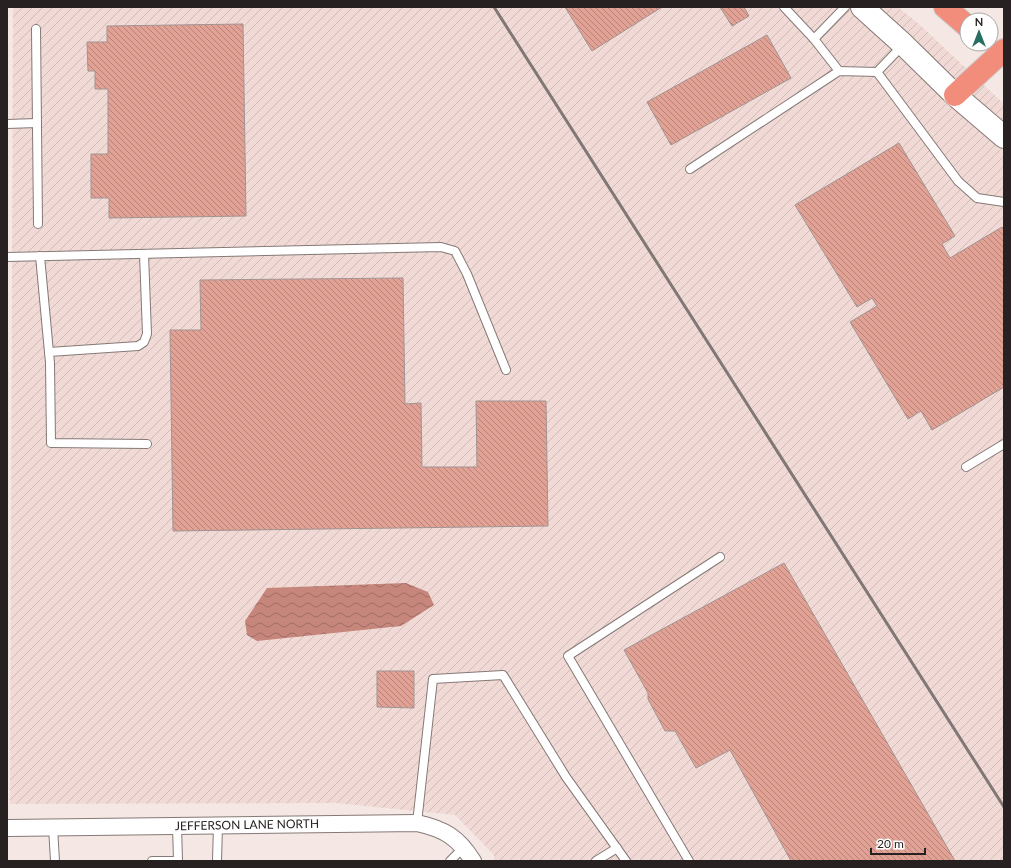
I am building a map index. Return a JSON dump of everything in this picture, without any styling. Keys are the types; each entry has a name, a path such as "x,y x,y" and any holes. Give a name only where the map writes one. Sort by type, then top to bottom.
{"highway":[{"path":"945,7 959,19"},
{"path":"954,95 998,52"}],"street":[{"path":"862,7 904,45 954,95 1004,137"},
{"name":"JEFFERSON LANE NORTH","path":"7,828 416,823 446,831 464,847 473,861"}],"lane":[{"path":"784,7 814,38 839,72"},
{"path":"814,38 845,7"},
{"path":"36,29 38,224"},
{"path":"690,169 839,72 877,72 904,45"},
{"path":"877,72 958,181 977,198 1004,202"},
{"path":"7,124 37,124"},
{"path":"7,257 441,247 455,251 467,274 506,370"},
{"path":"49,352 138,346 144,342 147,334 144,254"},
{"path":"40,256 49,352 51,444 147,444"},
{"path":"966,467 1004,444"},
{"path":"689,861 568,656 720,557"},
{"path":"416,823 433,679 503,675 566,777 626,861"},
{"path":"217,861 218,825"},
{"path":"152,861 178,861 177,826"},
{"path":"52,827 55,861"},
{"path":"450,861 464,847"},
{"path":"596,861 617,848"}],"shaded area":[{"path":"13,7 898,7 920,25 1004,104 1004,861 494,861 494,855 455,815 336,803 10,804"}],"water":[{"path":"406,583 428,592 434,605 401,626 257,641 247,635 245,621 267,588"}],"building":[{"path":"565,7 662,7 592,51"},
{"path":"720,7 744,7 749,16 732,26"},
{"path":"243,24 246,216 109,218 109,198 91,198 91,154 108,154 108,89 95,89 95,71 88,71 87,42 107,42 107,26"},
{"path":"767,35 791,78 671,145 647,102"},
{"path":"899,143 955,236 942,244 950,258 1002,227 1004,229 1004,387 932,430 921,411 908,419 850,322 877,306 872,298 857,307 795,205"},
{"path":"403,278 405,404 421,403 422,467 477,467 476,401 546,401 548,526 173,531 170,330 201,330 200,280"},
{"path":"784,563 955,861 791,861 730,750 696,768 675,731 665,731 648,699 648,693 624,650"},
{"path":"377,671 414,671 414,708 377,707"}],"railway":[{"path":"494,7 1004,807"}]}
